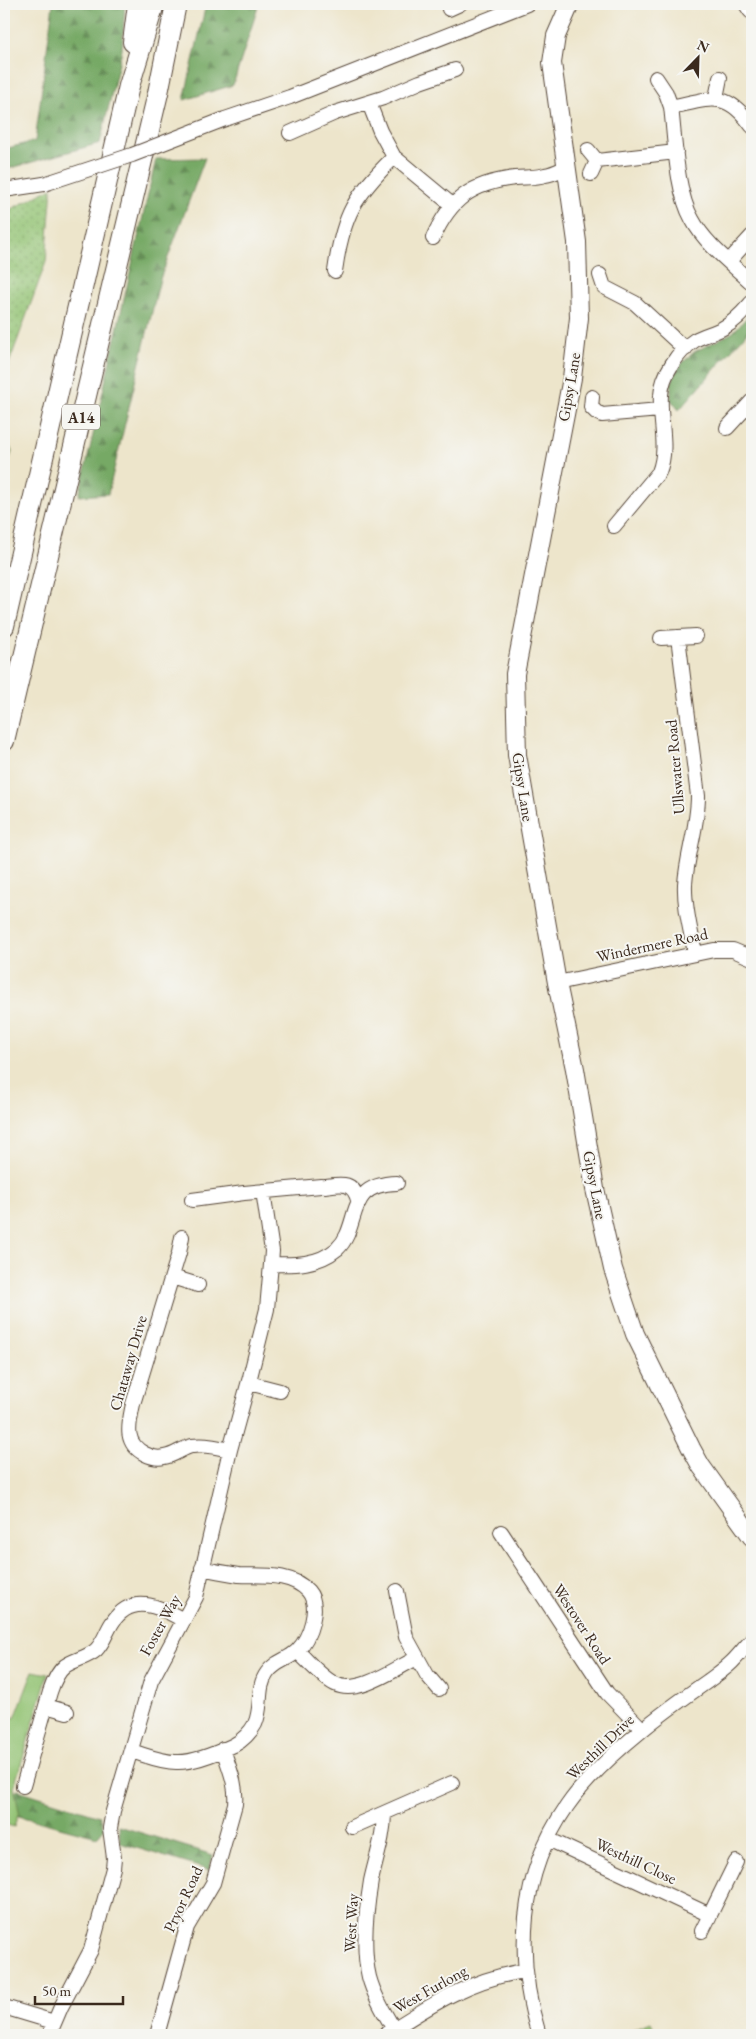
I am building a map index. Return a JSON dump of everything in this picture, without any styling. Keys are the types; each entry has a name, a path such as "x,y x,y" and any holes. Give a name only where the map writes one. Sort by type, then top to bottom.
{"highway":[{"path":"129,86 138,4"},
{"name":"A14","path":"4,626 129,86 154,4"},
{"name":"A14","path":"4,742 158,93 176,4"},
{"path":"158,93 184,4"}],"main road":[{"name":"Gipsy Lane","path":"566,4 556,36 552,63 576,242 579,294 577,340 572,378 516,674 515,713 518,764 557,983 575,1069 595,1189 613,1269 635,1334 662,1391 701,1466 752,1537"},
{"path":"748,4 752,10"}],"street":[{"path":"4,190 44,184 132,156 225,119 290,97 527,4"},
{"path":"290,133 335,113 368,103 456,70"},
{"path":"656,78 666,93 671,107 682,194 690,215 702,233 752,283"},
{"path":"716,98 720,78"},
{"path":"671,107 716,98 731,104 752,126"},
{"path":"368,103 394,157 452,205"},
{"path":"588,150 597,161"},
{"path":"597,161 676,152"},
{"path":"335,271 339,244 349,212 371,181 394,157"},
{"path":"591,174 597,161"},
{"path":"433,238 442,218 452,205 468,193 487,183 545,176 567,167"},
{"path":"729,261 752,236"},
{"path":"601,287 635,303 684,349"},
{"path":"614,526 659,472 663,462 664,447 660,410 661,392 668,371 684,349 694,341 724,328 752,302"},
{"path":"592,397 591,407 602,415 660,410"},
{"path":"727,428 752,401"},
{"path":"660,638 696,636"},
{"name":"Ullswater Road","path":"678,637 698,796 698,815 688,859 685,885 695,953"},
{"name":"Windermere Road","path":"557,983 714,950 733,950 752,958"},
{"path":"358,1200 385,1183 396,1183"},
{"path":"192,1200 342,1184 350,1186 356,1192 358,1200 346,1234 338,1248 324,1257 308,1263 291,1265 271,1264"},
{"name":"Foster Way","path":"52,2029 91,1950 113,1868 110,1828 151,1681 196,1597 230,1450 267,1310 272,1252 263,1191"},
{"name":"Chataway Drive","path":"182,1237 134,1404 128,1428 130,1440 138,1450 153,1458 168,1456 192,1446 208,1445 230,1450"},
{"path":"172,1277 198,1285"},
{"path":"249,1383 280,1391"},
{"name":"Westover Road","path":"501,1532 607,1693 642,1729"},
{"path":"131,1751 175,1762 198,1758 235,1745 246,1736 254,1724 259,1711 260,1686 266,1674 272,1666 297,1651 309,1632 313,1614 312,1597 304,1587 284,1578 237,1574 202,1568"},
{"path":"397,1591 406,1637 417,1658 438,1689"},
{"path":"23,1786 55,1678 60,1671 65,1666 95,1651 102,1644 113,1622 128,1609 148,1605 158,1607 183,1620"},
{"name":"Westhill Drive","path":"539,2035 532,2012 524,1971 524,1937 534,1875 548,1839 567,1806 587,1780 610,1757 642,1729 731,1663 752,1640"},
{"path":"297,1651 328,1680 344,1688 355,1687 372,1681 417,1658"},
{"path":"46,1706 67,1712"},
{"name":"Pryor Road","path":"156,2035 187,1927 213,1883 235,1804 236,1792 223,1749"},
{"path":"352,1827 452,1783"},
{"name":"West Way","path":"384,1813 384,1830 371,1882 366,1958 369,1977 389,2032"},
{"name":"Westhill Close","path":"548,1839 710,1915"},
{"path":"702,1931 736,1862"},
{"name":"West Furlong","path":"389,2032 454,1992 490,1978 524,1971"},
{"path":"4,2007 52,2029"}],"green space":[{"path":"53,4 125,4 122,50 100,143 4,170 4,149 35,141"},
{"path":"206,4 259,4 233,85 184,100"},
{"path":"205,158 160,279 108,494 79,496 156,159"},
{"path":"52,188 46,262 4,377 4,210 11,209"},
{"path":"752,312 752,327 679,410 671,400 671,384 678,367 694,352 732,333"},
{"path":"4,432 12,452 4,474"},
{"path":"33,1671 48,1674 14,1787 19,1811 14,1827 4,1824 4,1714 15,1718"},
{"path":"18,1790 100,1816 104,1829 97,1837 11,1814 5,1799"},
{"path":"119,1826 213,1855 209,1870 120,1843"},
{"path":"651,2022 657,2035 619,2035"}]}
